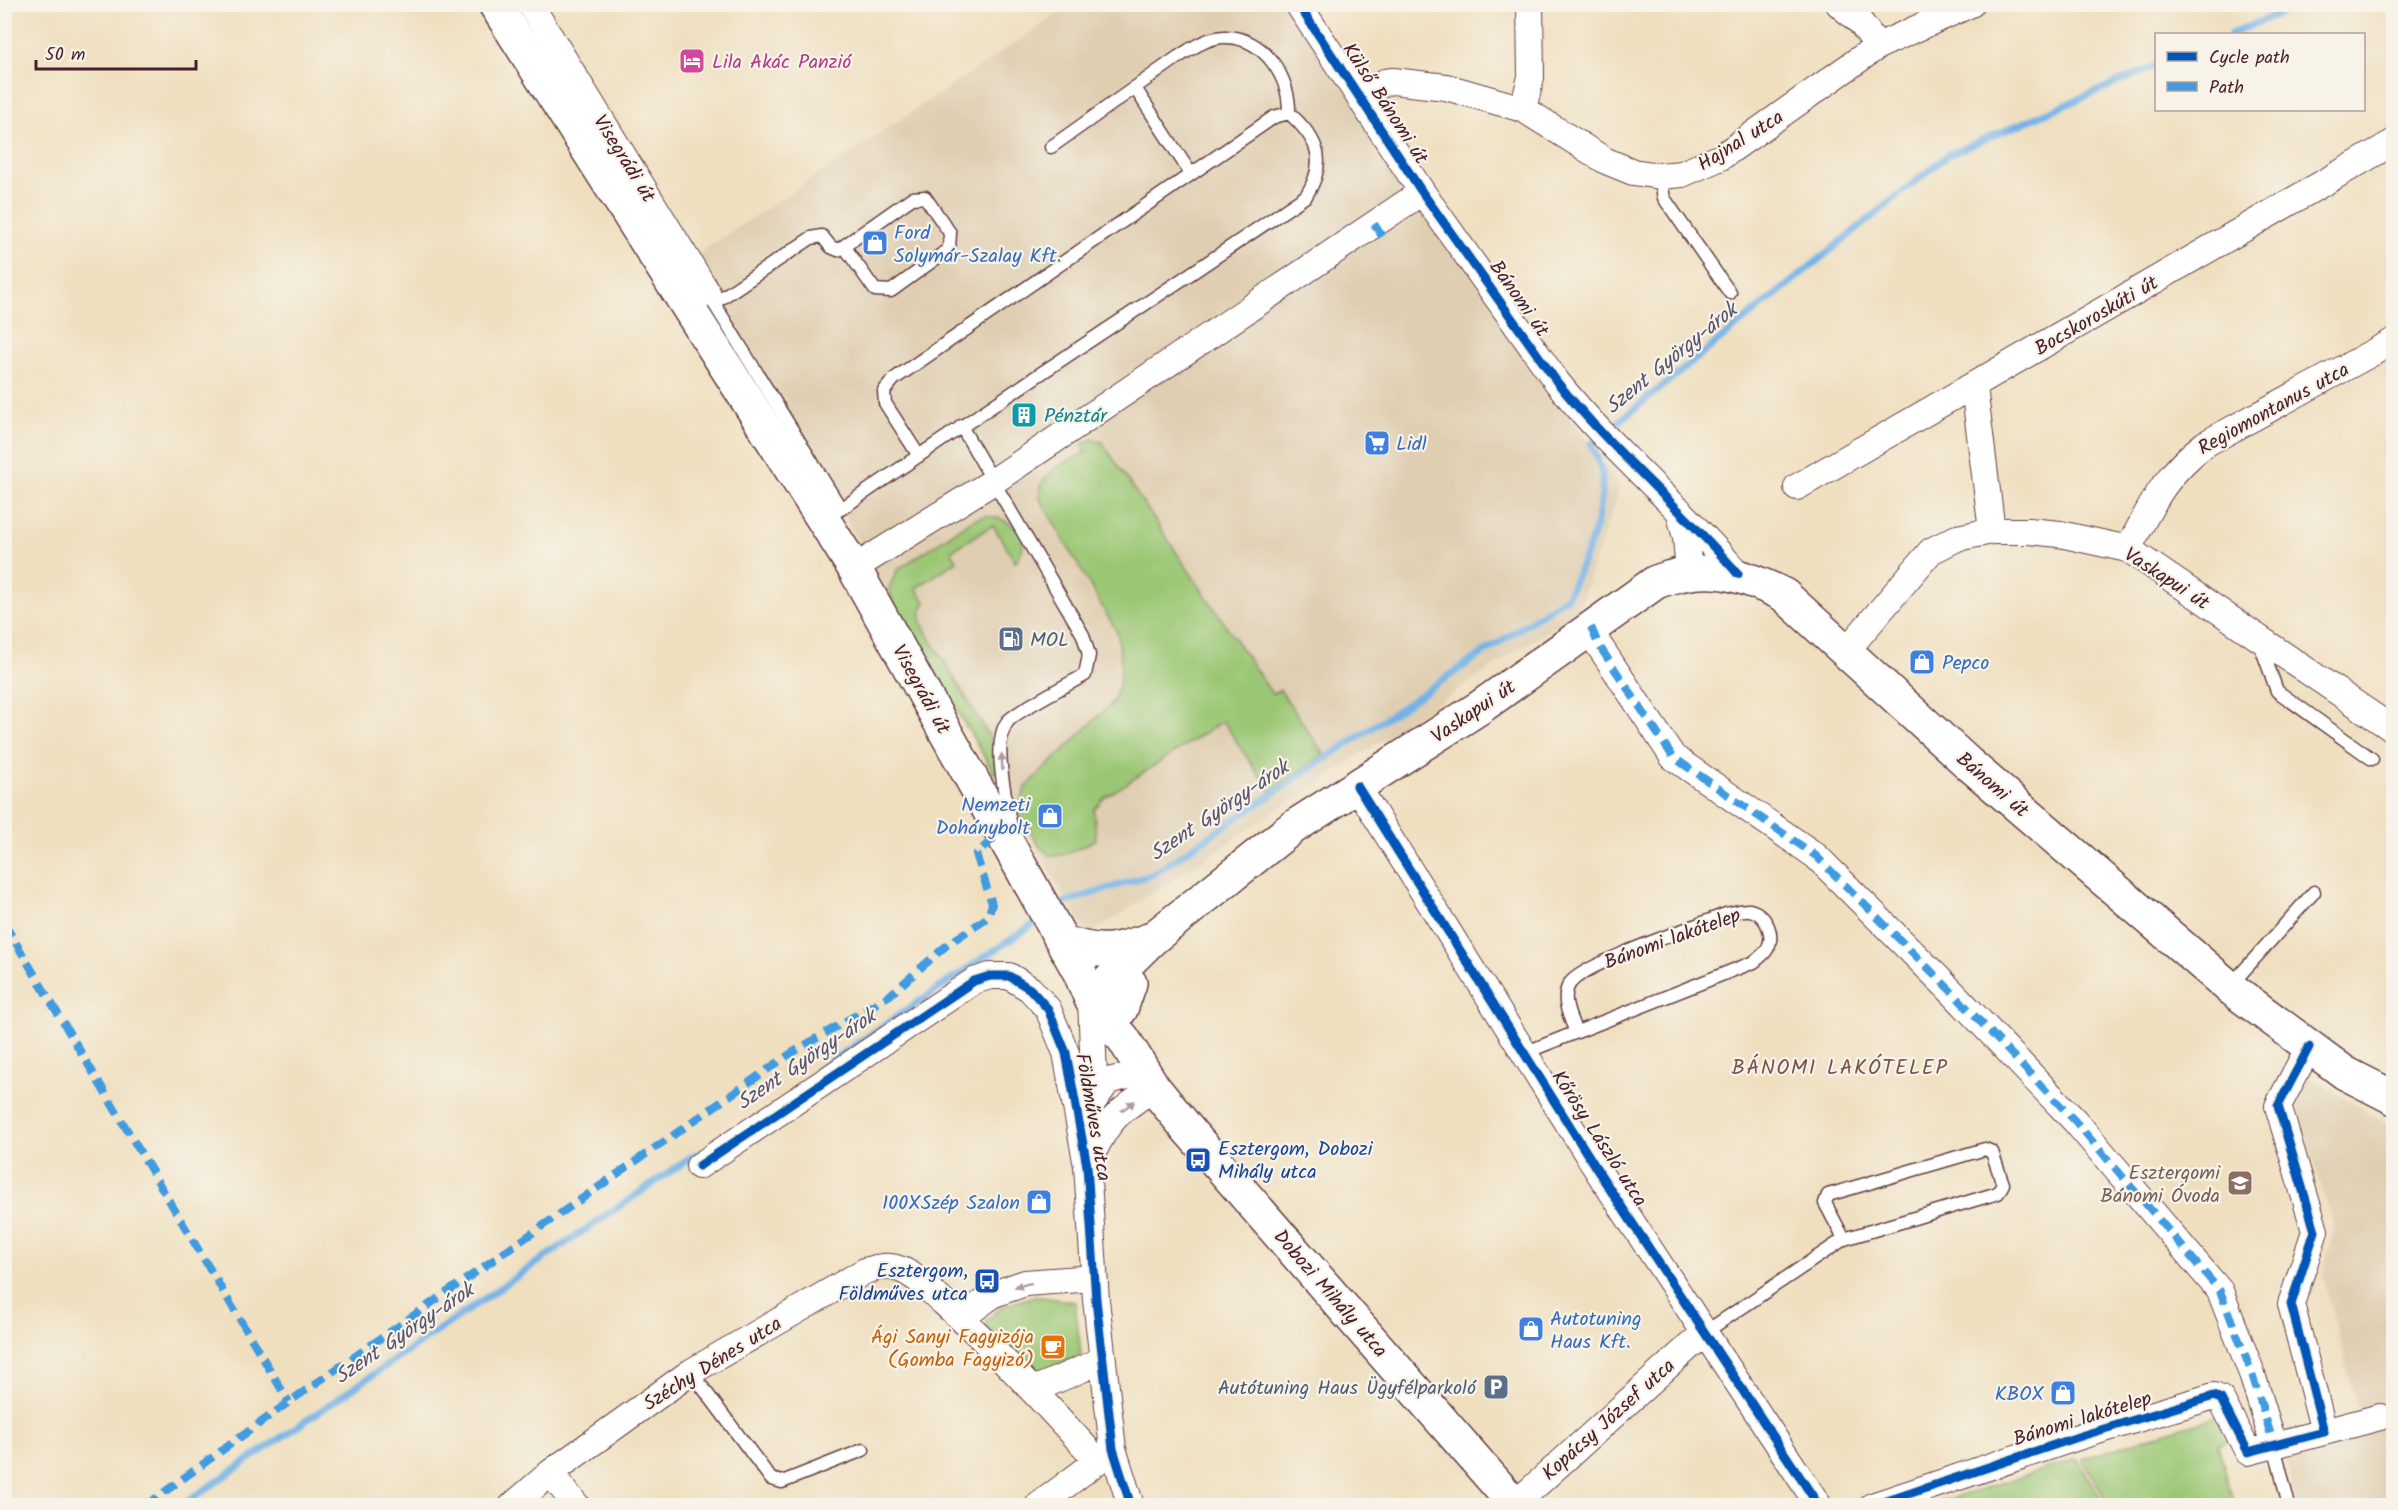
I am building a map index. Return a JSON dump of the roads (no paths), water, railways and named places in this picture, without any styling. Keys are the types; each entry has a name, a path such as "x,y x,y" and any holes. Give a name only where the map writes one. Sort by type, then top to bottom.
{"main road":[{"name":"Visegrádi út","path":"495,4 703,300 832,514 854,567 1017,861"},
{"name":"Vaskapui út","path":"1091,999 1152,939 1292,828 1479,708 1656,582 1689,573 1738,574"},
{"name":"Bánomi út","path":"1738,574 1784,595 1847,650 1969,764 2229,987 2346,1073 2394,1098"},
{"name":"Dobozi Mihály utca","path":"1017,861 1091,999 1110,1025 1123,1038 1151,1083 1515,1505"},
{"name":"Vaskapui út","path":"1091,999 1109,997 1130,983 1220,886"},
{"path":"1053,925 1084,949 1116,952 1152,939"},
{"path":"1110,1025 1120,1009 1130,983"}],"street":[{"name":"Visegrádi út","path":"530,4 703,300"},
{"name":"Külső Bánomi út","path":"1298,4 1422,192"},
{"path":"1523,109 1531,77 1530,4"},
{"path":"1839,4 1860,22 1878,46"},
{"name":"Hajnal utca","path":"1360,97 1384,82 1446,87 1523,109 1606,161 1633,172 1660,176 1682,174 1721,157 1878,46 1971,4"},
{"name":"Bocskoroskúti út","path":"1797,487 1974,387 2394,142"},
{"path":"854,567 994,481 1422,192"},
{"name":"Bánomi út","path":"1422,192 1557,382 1592,422 1679,509 1738,574"},
{"name":"Regiomontanus utca","path":"2128,549 2160,490 2180,463 2205,444 2394,341"},
{"path":"1974,387 1992,531"},
{"path":"1679,509 1686,538 1689,573"},
{"name":"Vaskapui út","path":"1847,650 1931,551 1957,538 1992,531 2060,534 2128,549 2394,730"},
{"path":"1591,627 1598,644 1673,757 1816,856 1953,993 2075,1121 2220,1291 2251,1371 2274,1445 2380,1417"},
{"name":"Kőrösy László utca","path":"1357,786 1524,1053 1704,1333 1819,1506"},
{"name":"Földműves utca","path":"699,1166 974,981 990,976 1010,976 1030,989 1048,1009 1066,1053 1087,1166"},
{"name":"Földműves utca","path":"1091,999 1094,1065 1087,1166 1094,1278 1103,1360 1106,1455"},
{"path":"2309,1047 2278,1106 2316,1231 2291,1304 2324,1432"},
{"name":"Földműves utca","path":"1090,1106 1108,1081 1128,1076 1151,1083"},
{"name":"Földműves utca","path":"1087,1166 1104,1128 1151,1083"},
{"name":"Széchy Dénes utca","path":"512,1506 550,1473 691,1372 865,1271 880,1267 897,1268"},
{"name":"Földműves utca","path":"897,1268 916,1278 961,1318 1033,1390 1106,1455 1131,1506"},
{"path":"961,1318 994,1293 1025,1283 1094,1278"},
{"name":"Kopácsy József utca","path":"1515,1505 1704,1333"},
{"path":"1033,1390 1103,1360"},
{"name":"Bánomi lakótelep","path":"1872,1506 2084,1435 2214,1396 2221,1399 2248,1452 2274,1445"},
{"path":"1038,1506 1106,1455"},
{"path":"550,1473 577,1506"}],"lane":[{"path":"832,514 1306,196 1316,180 1319,157 1308,131 1289,113 1290,96 1280,73 1261,49 1245,40 1223,37 1200,43 1051,147"},
{"path":"1135,88 1191,174"},
{"path":"919,456 885,403 884,391 894,379 1274,117 1289,113"},
{"path":"1660,176 1664,198 1730,293"},
{"path":"703,300 811,238 822,236 831,247 838,250 912,198 926,197 950,233 949,249 891,291 875,290 844,246"},
{"path":"961,426 1083,634 1089,655 1085,675 1008,721 1002,737 1004,785 1017,861"},
{"path":"2259,640 2277,691 2292,704 2372,759"},
{"path":"2229,987 2314,892"},
{"name":"Bánomi lakótelep","path":"1524,1053 1754,962 1767,951 1770,936 1767,922 1759,913 1747,909 1726,914 1603,962 1570,983 1566,995 1568,1013 1576,1032"},
{"path":"1704,1333 1844,1239 1998,1193 2003,1184 1992,1152 1986,1149 1828,1195 1825,1203 1844,1239"},
{"path":"691,1372 771,1479 782,1482 863,1450"},
{"path":"2274,1445 2289,1506"}],"waterway":[{"name":"Szent György-árok","path":"2233,33 2301,4"},
{"name":"Szent György-árok","path":"1055,909 1063,903 1153,874 1567,597 1587,553 1600,506 1602,475 1591,444 1948,155 2155,66"},
{"name":"Szent György-árok","path":"817,1071 1041,919"},
{"name":"Szent György-árok","path":"181,1506 696,1154"}],"place":[{"name":"Lila Akác Panzió","path":"692,61"},
{"name":"Ford Solymár-Szalay Kft.","path":"875,243"},
{"name":"Pénztár","path":"1024,415"},
{"name":"Lidl","path":"1377,443"},
{"name":"MOL","path":"1011,639"},
{"name":"Pepco","path":"1922,662"},
{"name":"Nemzeti Dohánybolt","path":"1050,816"},
{"name":"Esztergom, Dobozi Mihály utca","path":"1198,1160"},
{"name":"Esztergomi Bánomi Óvoda","path":"2240,1183"},
{"name":"100XSzép Szalon","path":"1039,1202"},
{"name":"Esztergom, Földműves utca","path":"987,1281"},
{"name":"Autotuning Haus Kft.","path":"1531,1329"},
{"name":"Ági Sanyi Fagyizója (Gomba Fagyizó)","path":"1053,1347"},
{"name":"Autótuning Haus Ügyfélparkoló","path":"1496,1387"},
{"name":"KBOX","path":"2063,1393"}],"district":[{"name":"BÁNOMI LAKÓTELEP","path":"1840,1067"}]}
